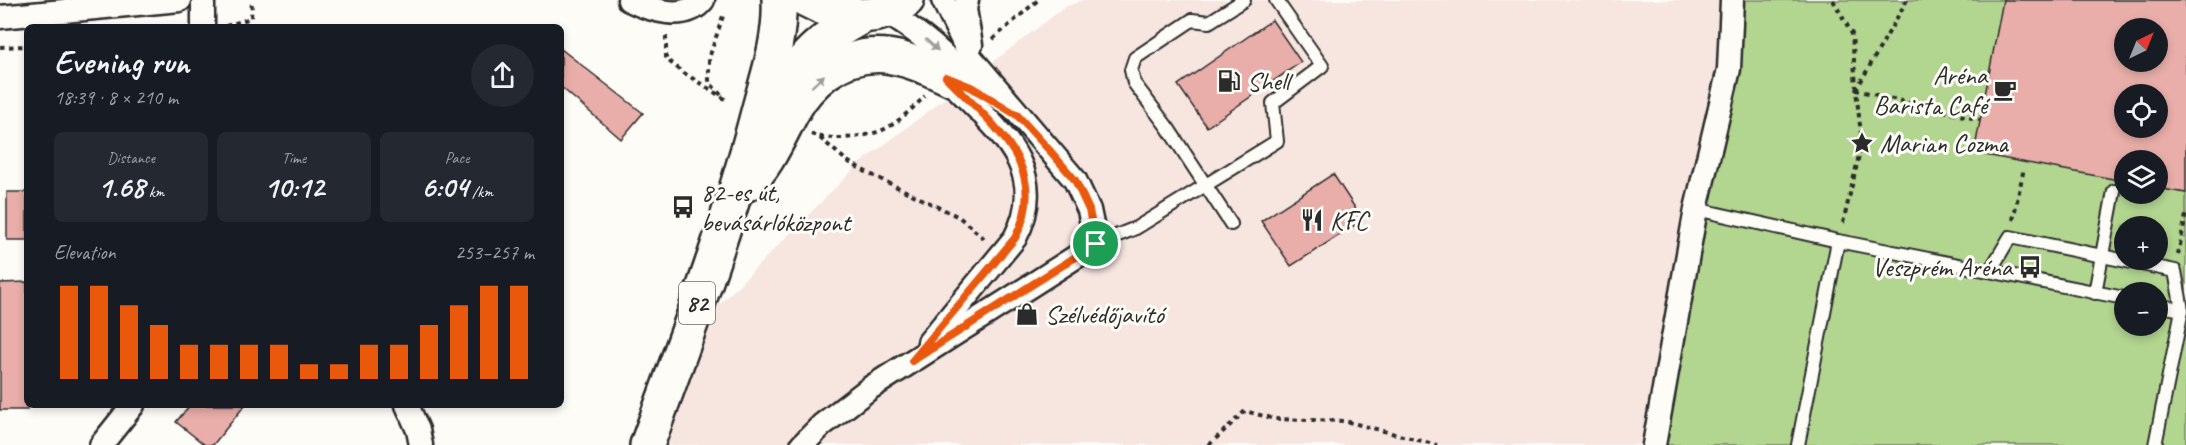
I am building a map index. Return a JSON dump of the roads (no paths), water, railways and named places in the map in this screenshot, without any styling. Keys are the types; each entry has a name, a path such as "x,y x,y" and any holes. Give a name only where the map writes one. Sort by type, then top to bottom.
{"main road":[{"path":"734,195 730,155 757,55 761,31 760,0"},
{"name":"82","path":"647,445 734,195 770,70 780,22 778,0"},
{"path":"806,0 823,9 843,15 886,9"},
{"name":"82","path":"734,195 790,77 804,59 829,35 886,9"},
{"path":"734,195 759,173 803,98 815,82 838,64 867,54 894,57 963,74"}],"street":[{"path":"0,17 180,0"},
{"path":"203,0 203,24"},
{"path":"629,0 642,7 667,13 684,11 703,0"},
{"path":"912,361 1002,254 1023,222 1028,204 1024,169 963,74 943,0"},
{"path":"963,74 967,0"},
{"path":"1654,445 1696,209 1729,69 1732,3"},
{"path":"802,445 840,410 912,361 1096,244 1089,210 1075,180 1017,115 963,74 916,30 886,9"},
{"path":"101,445 131,408"},
{"path":"407,408 418,430 421,445"}],"lane":[{"path":"1231,224 1168,128 1134,83 1131,70 1135,58 1192,20 1209,22 1244,0"},
{"path":"1096,244 1136,228 1277,141 1273,103 1322,66 1276,0"},
{"path":"2095,293 2114,190"},
{"path":"1696,209 1838,241 2114,296"},
{"path":"1990,271 2010,237 2175,271 2184,307 2156,445"},
{"path":"1798,445 1838,241"},
{"path":"2168,306 2184,307"}],"place":[{"name":"Shell","path":"1229,81"},
{"name":"Aréna Barista Café","path":"2005,90"},
{"name":"Marian Cozma","path":"1862,143"},
{"name":"82-es út, bevásárlóközpont","path":"683,207"},
{"name":"KFC","path":"1312,220"},
{"name":"Veszprém Aréna","path":"2030,267"},
{"name":"Szélvédőjavító","path":"1027,314"}]}
